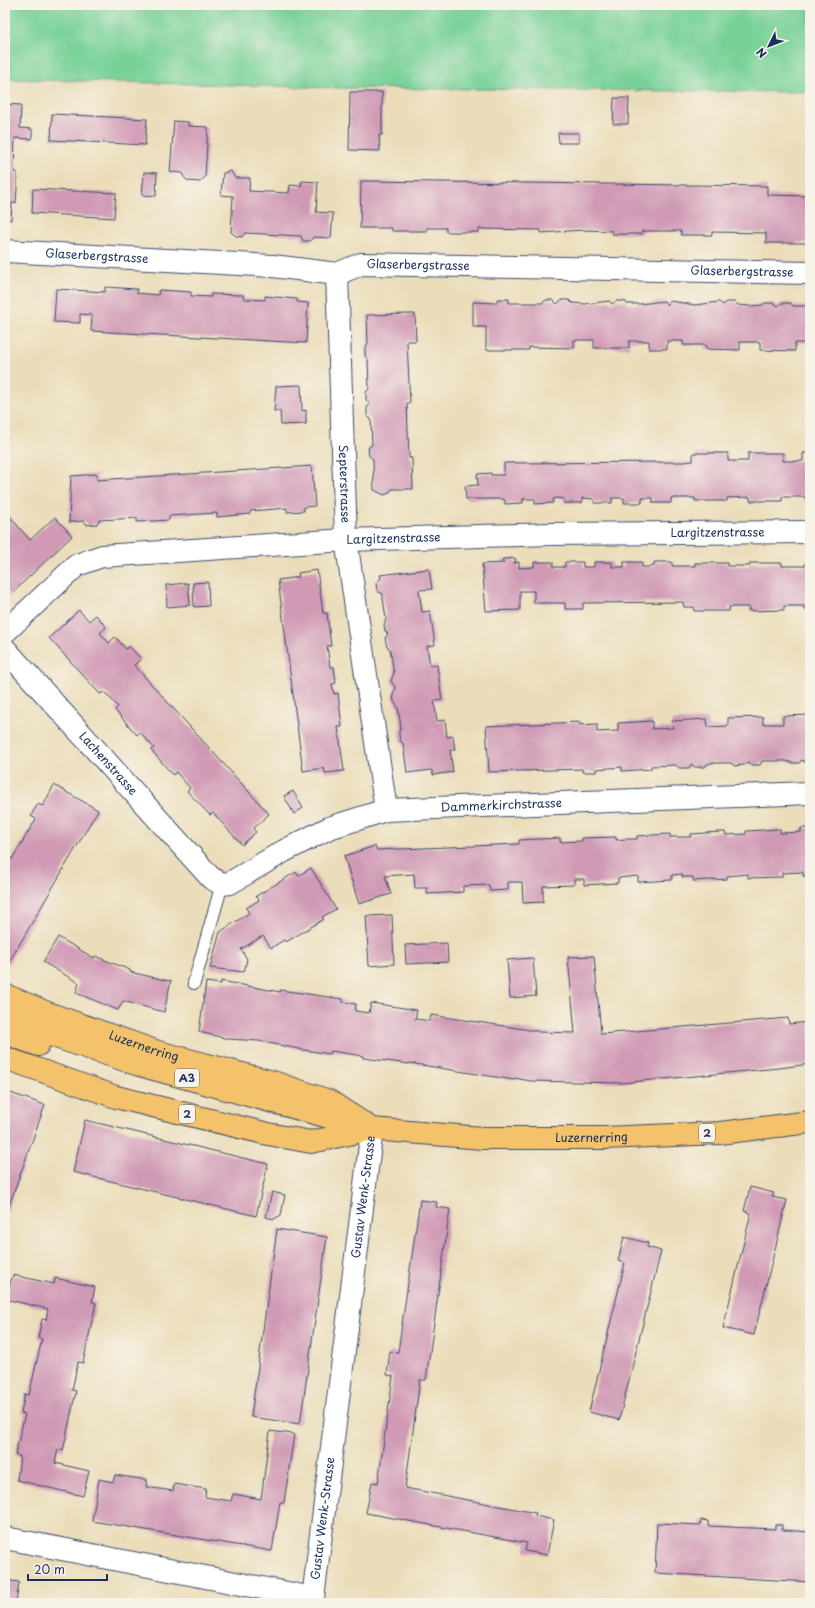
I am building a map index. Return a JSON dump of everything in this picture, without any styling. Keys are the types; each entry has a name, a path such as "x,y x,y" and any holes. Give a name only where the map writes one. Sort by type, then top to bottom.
{"main road":[{"name":"Luzernerring","path":"5,995 50,1014 158,1052 273,1082 329,1101 372,1129"},
{"name":"A3","path":"5,1016 32,1029 139,1065 372,1129"},
{"name":"A3","path":"5,1033 100,1067 197,1096 300,1119 372,1129"},
{"name":"Luzernerring","path":"5,1058 116,1097 268,1134 312,1142 372,1129 482,1138 604,1138 720,1133 810,1122"}],"street":[{"name":"Glaserbergstrasse","path":"5,251 273,266 337,274 361,264 810,273"},
{"name":"Septerstrasse","path":"337,274 346,540 386,810"},
{"name":"Largitzenstrasse","path":"5,632 77,565 102,556 346,540 551,534 810,532"},
{"name":"Lachenstrasse","path":"5,649 217,881"},
{"name":"Dammerkirchstrasse","path":"217,881 230,883 284,851 329,828 386,810 810,793"},
{"name":"Gustav Wenk-Strasse","path":"5,1538 313,1598 372,1129"}],"lane":[{"path":"194,984 217,881"}],"green space":[{"path":"5,5 810,5 810,92 342,88 5,79"}],"building":[{"path":"350,92 382,92 382,135 379,135 380,151 349,150"},
{"path":"614,98 629,98 628,124 613,124"},
{"path":"5,104 21,105 20,128 32,129 32,139 15,138 14,172 17,172 17,188 16,203 12,203 11,220 5,219"},
{"path":"52,114 147,119 145,145 51,140"},
{"path":"174,121 188,122 188,126 208,127 205,177 200,182 188,181 183,176 183,173 170,172"},
{"path":"558,133 579,133 579,143 559,143"},
{"path":"231,171 235,178 250,178 249,191 289,193 290,185 301,186 302,181 318,182 316,212 333,213 331,238 313,237 310,241 303,241 301,236 245,233 242,237 236,236 231,232 233,196 221,195 223,173"},
{"path":"144,172 157,173 156,196 142,195"},
{"path":"361,181 767,186 767,195 810,196 810,243 766,243 766,233 712,232 712,235 681,235 681,231 642,231 642,234 612,234 612,231 583,230 541,233 541,230 479,229 479,232 446,232 446,228 427,228 427,231 392,231 392,228 360,228"},
{"path":"33,189 116,193 114,218 32,213"},
{"path":"105,287 137,289 137,293 158,295 159,290 191,292 191,296 211,297 211,294 243,295 244,299 265,300 265,296 297,299 297,302 308,303 306,343 91,331 92,315 80,314 80,323 54,322 56,289 105,292"},
{"path":"497,299 509,299 509,303 542,303 546,300 553,300 557,304 562,300 569,300 572,303 585,304 609,301 612,304 616,301 625,301 627,304 640,304 664,301 667,305 671,301 695,305 719,302 723,305 726,302 735,302 738,305 750,306 774,303 778,306 781,303 791,303 793,306 810,306 810,343 795,343 795,351 760,350 760,342 740,342 740,350 706,349 706,345 683,345 683,341 667,341 667,349 649,349 649,341 629,341 629,348 594,348 594,340 574,340 574,348 529,347 529,350 486,350 486,327 473,327 473,302 497,303"},
{"path":"415,314 416,341 407,341 410,403 407,403 409,458 412,458 413,489 392,489 389,493 384,495 374,490 373,459 369,456 368,448 372,445 371,419 367,416 367,408 370,404 366,400 366,392 369,389 368,359 365,356 365,348 368,343 367,315"},
{"path":"301,385 302,411 306,410 306,424 281,425 280,411 274,411 276,386"},
{"path":"693,453 728,453 728,461 748,461 748,453 783,453 783,461 803,461 803,453 810,453 810,500 805,500 805,497 782,497 782,501 750,501 750,497 727,498 727,501 695,501 695,498 671,498 671,503 653,503 653,498 642,498 642,503 624,503 624,498 612,498 612,503 594,503 594,499 582,498 582,503 564,503 564,499 557,498 553,499 553,503 535,504 535,499 523,499 523,503 505,504 504,499 466,499 465,486 478,485 477,474 491,473 491,475 504,475 504,463 683,462 693,461"},
{"path":"312,466 315,506 304,507 304,511 287,512 287,508 250,511 250,514 217,517 217,513 169,516 169,520 137,522 137,518 99,520 97,524 87,525 84,521 69,522 71,476 97,474 97,480"},
{"path":"5,511 30,540 55,517 72,536 10,595 5,589"},
{"path":"515,558 516,560 514,563 519,562 519,568 534,567 534,562 553,562 553,567 565,567 565,562 583,562 583,567 594,567 594,562 612,562 612,567 624,567 624,562 642,562 642,567 654,566 654,562 672,562 672,566 695,566 695,563 727,563 727,566 750,566 750,563 782,563 782,566 805,566 805,563 810,563 810,610 804,610 804,606 784,606 784,610 749,611 749,607 729,607 729,611 694,611 694,607 684,607 683,602 583,603 583,609 565,609 565,603 534,603 534,591 520,591 520,610 486,611 482,564 504,563 502,561 503,559"},
{"path":"429,569 432,589 419,590 422,612 430,611 435,645 427,646 430,666 437,665 442,700 434,701 437,721 445,720 447,737 453,736 455,750 450,750 453,772 433,775 432,770 407,773 403,743 400,741 399,735 401,728 398,707 394,702 393,692 396,689 391,681 394,673 390,649 387,647 385,638 388,634 385,631 384,625 386,619 383,594 377,591 376,583 381,578 380,575"},
{"path":"317,570 323,613 327,613 331,646 327,646 330,667 334,667 336,683 332,684 334,694 338,693 342,727 338,727 344,771 325,773 324,768 303,771 278,580 299,577 298,573"},
{"path":"208,582 209,606 194,607 193,583"},
{"path":"188,583 190,605 167,607 166,585"},
{"path":"79,610 89,621 96,615 106,627 100,633 109,643 115,637 126,649 129,646 141,659 134,665 269,814 253,829 256,832 242,845 213,813 210,815 187,791 190,788 176,772 173,775 151,750 154,748 140,732 137,735 115,710 118,707 111,699 104,692 100,694 49,638"},
{"path":"810,715 810,762 805,762 802,760 799,763 786,761 762,761 760,765 750,765 748,762 744,765 734,766 732,763 711,763 707,764 705,767 695,767 691,764 689,768 679,768 676,765 651,766 651,769 622,771 622,767 596,769 596,772 582,772 582,769 489,772 486,726 580,722 580,725 597,724 597,732 618,731 618,723 652,721 652,729 673,728 672,721 707,719 708,727 728,726 728,718 763,717 763,724 783,724 783,716"},
{"path":"54,785 98,810 5,969 5,860 7,856 12,859 36,819 31,816 34,810 38,804 43,806"},
{"path":"293,791 303,808 294,814 284,796"},
{"path":"801,828 810,828 810,876 803,876 803,872 782,873 782,877 748,878 748,874 727,876 727,879 693,881 693,877 682,877 682,874 672,875 672,880 638,882 638,876 618,878 618,883 584,885 584,879 574,879 574,885 543,886 543,902 523,903 522,882 508,882 508,890 490,891 489,885 463,886 463,892 427,894 427,888 415,888 414,874 385,876 391,894 359,904 344,856 375,846 377,850 519,844 519,840 560,838 560,842 582,841 582,838 616,837 616,840 637,839 637,836 670,834 670,837 691,837 691,834 725,832 726,835 746,834 746,831 780,829 780,833 801,832"},
{"path":"311,868 336,909 322,917 324,919 286,942 284,940 271,948 263,936 241,949 247,959 244,972 210,968 220,932 249,913 246,908 259,900 256,896 296,872 298,876"},
{"path":"392,915 394,964 369,966 366,916"},
{"path":"58,937 94,958 95,956 130,970 130,972 169,981 171,980 164,1012 123,1001 118,1010 76,993 79,983 43,962"},
{"path":"447,943 448,962 406,964 405,945"},
{"path":"594,956 601,1034 788,1018 789,1024 810,1022 810,1064 621,1083 531,1081 514,1078 514,1080 409,1063 363,1058 363,1056 331,1051 330,1054 259,1041 229,1039 199,1032 206,982 221,984 221,981 280,992 280,990 343,999 343,1002 356,1004 355,1011 369,1013 371,1003 417,1010 415,1019 430,1021 431,1015 538,1032 575,1033 568,957"},
{"path":"533,958 536,996 510,998 507,960"},
{"path":"5,1091 45,1105 5,1217"},
{"path":"85,1120 268,1164 256,1216 73,1172"},
{"path":"750,1187 774,1193 772,1197 787,1200 754,1335 723,1328 751,1213 744,1211"},
{"path":"272,1192 285,1195 281,1215 274,1219 266,1217"},
{"path":"420,1200 437,1202 436,1207 450,1209 426,1380 420,1380 405,1488 536,1513 535,1516 554,1520 547,1555 525,1551 527,1543 366,1513 372,1482 378,1483 393,1376 387,1375 390,1351 398,1352"},
{"path":"277,1229 327,1237 300,1424 251,1417"},
{"path":"624,1237 648,1243 647,1247 661,1251 619,1420 589,1412 625,1263 618,1261"},
{"path":"13,1275 54,1284 55,1278 95,1287 92,1302 96,1303 83,1363 78,1362 72,1390 76,1391 63,1451 58,1449 55,1463 89,1471 83,1496 17,1480 20,1456 15,1455 25,1414 21,1413 25,1394 29,1395 42,1339 38,1338 42,1319 46,1320 48,1309 5,1299"},
{"path":"270,1431 294,1434 284,1503 280,1502 272,1551 92,1521 99,1479 113,1482 115,1475 147,1480 146,1487 173,1491 174,1484 206,1489 205,1497 231,1501 233,1494 261,1499"},
{"path":"701,1520 708,1521 708,1526 775,1529 775,1525 782,1525 782,1530 810,1532 810,1582 655,1573 657,1523 700,1525"},
{"path":"5,1580 19,1582 16,1603 5,1603"}]}
